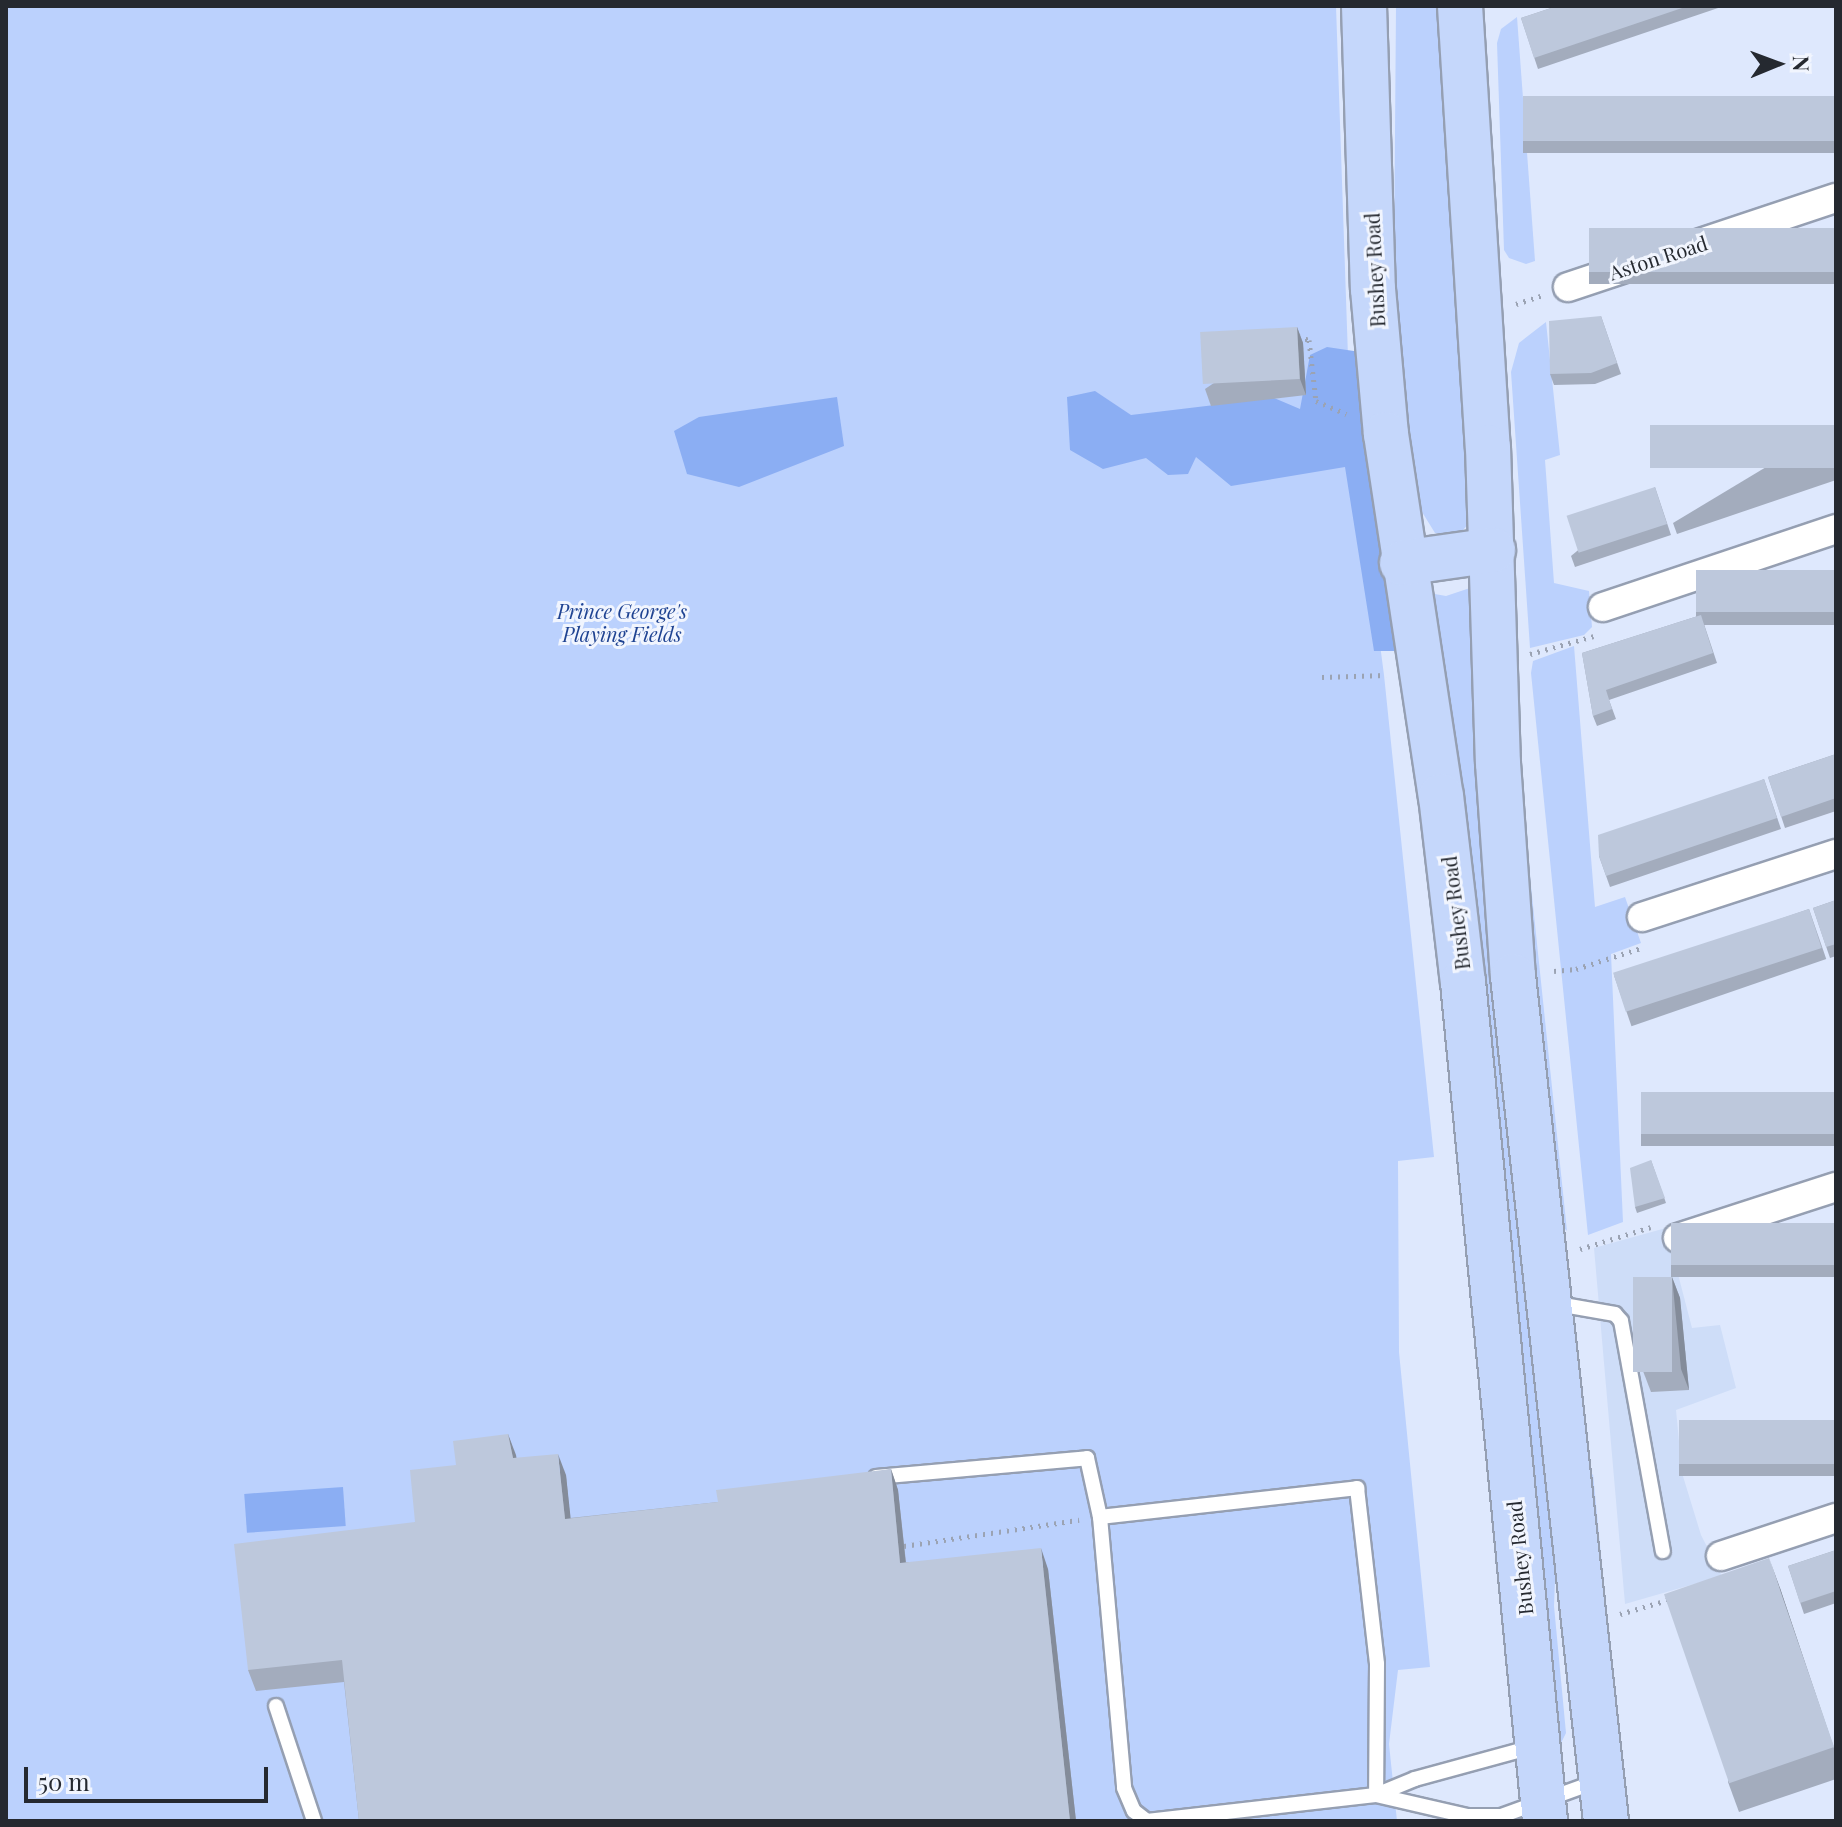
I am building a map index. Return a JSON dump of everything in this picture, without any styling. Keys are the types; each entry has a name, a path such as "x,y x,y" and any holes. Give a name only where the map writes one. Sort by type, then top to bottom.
{"main road":[{"name":"Bushey Road","path":"1364,6 1373,289 1402,563 1441,796 1463,982 1544,1811"},
{"path":"1460,6 1493,550 1498,763 1513,976 1604,1800"},
{"path":"1402,563 1493,550"}],"street":[{"name":"Aston Road","path":"1568,287 1836,198"},
{"path":"1603,607 1836,529"},
{"path":"1642,917 1836,854"},
{"path":"1678,1238 1836,1187"},
{"path":"1721,1556 1836,1518"}],"lane":[{"path":"1548,1303 1615,1314 1621,1321 1663,1551"},
{"path":"864,1478 1087,1458 1100,1517 1124,1788 1134,1811 1147,1821 1376,1795 1415,1779 1537,1746"},
{"path":"1100,1517 1357,1488 1377,1664 1373,1726 1376,1795"},
{"path":"276,1706 314,1821"},
{"path":"1376,1795 1467,1816 1544,1811 1604,1800"}],"path":[{"path":"1479,313 1568,287"},
{"path":"1298,336 1309,340 1316,401 1350,415"},
{"path":"1527,667 1527,654 1596,635 1603,623 1603,607"},
{"path":"1322,677 1419,672"},
{"path":"1554,971 1613,959 1652,943 1642,917"},
{"path":"1576,1250 1668,1222 1678,1238"},
{"path":"904,1546 1100,1517"},
{"path":"1611,1616 1685,1595"}],"shaded area":[{"path":"1327,347 1367,353 1401,651 1374,651 1345,467 1231,486 1196,457 1188,474 1168,475 1146,458 1103,469 1070,450 1067,397 1095,391 1131,415 1223,404 1248,387 1300,409 1310,355"},
{"path":"837,397 844,446 739,487 687,474 674,431 699,417"},
{"path":"1666,1228 1692,1328 1720,1325 1736,1388 1676,1410 1682,1473 1701,1535 1722,1576 1625,1604 1594,1248"},
{"path":"343,1487 346,1526 247,1533 244,1494"}],"green space":[{"name":"Prince George's Playing Fields","path":"6,6 1336,6 1350,415 1384,675 1434,1157 1398,1161 1399,1352 1430,1667 1398,1670 1389,1744 1397,1821 6,1821"},
{"path":"1396,6 1440,6 1454,287 1474,517 1458,536 1435,533 1414,499 1394,260"},
{"path":"1517,17 1535,261 1526,264 1509,258 1504,250 1497,43 1501,29"},
{"path":"1546,322 1560,455 1545,460 1554,583 1589,591 1592,627 1584,635 1530,648 1511,372 1519,343"},
{"path":"1476,586 1557,1528 1554,1606 1566,1733 1559,1747 1429,593 1446,596"},
{"path":"1574,646 1595,907 1625,897 1641,943 1611,954 1623,1222 1588,1235 1531,673 1533,661"},
{"path":"1513,730 1526,838 1567,1231 1554,1218"},
{"path":"1593,1474 1617,1718 1615,1759 1585,1481"}],"building":[{"path":"1557,6 1688,6 1534,58 1521,18"},
{"path":"1523,96 1836,96 1836,141 1523,141"},
{"path":"1589,228 1836,228 1836,272 1589,272"},
{"path":"1601,316 1617,363 1591,373 1550,374 1549,321"},
{"path":"1297,327 1300,379 1203,384 1200,332"},
{"path":"1650,425 1836,425 1836,468 1650,468"},
{"path":"1655,487 1667,524 1579,553 1567,516"},
{"path":"1696,570 1836,570 1836,612 1696,612"},
{"path":"1701,615 1713,653 1606,690 1612,709 1593,716 1582,653"},
{"path":"1836,754 1836,798 1781,817 1768,777"},
{"path":"1764,779 1777,818 1606,876 1599,856 1598,835"},
{"path":"1836,900 1836,944 1826,947 1813,908"},
{"path":"1809,909 1822,948 1626,1012 1613,973"},
{"path":"1641,1092 1836,1092 1836,1134 1641,1134"},
{"path":"1651,1160 1665,1198 1635,1207 1630,1168"},
{"path":"1671,1223 1836,1223 1836,1265 1671,1265"},
{"path":"1633,1277 1672,1277 1672,1372 1633,1372"},
{"path":"1679,1420 1836,1420 1836,1464 1679,1464"},
{"path":"508,1434 513,1458 558,1454 565,1519 718,1502 716,1490 891,1469 900,1563 1041,1548 1070,1821 359,1821 342,1660 248,1670 234,1544 415,1522 410,1470 456,1465 453,1441"},
{"path":"1836,1550 1836,1591 1800,1603 1788,1566"},
{"path":"1769,1558 1834,1747 1729,1783 1664,1594"}]}
